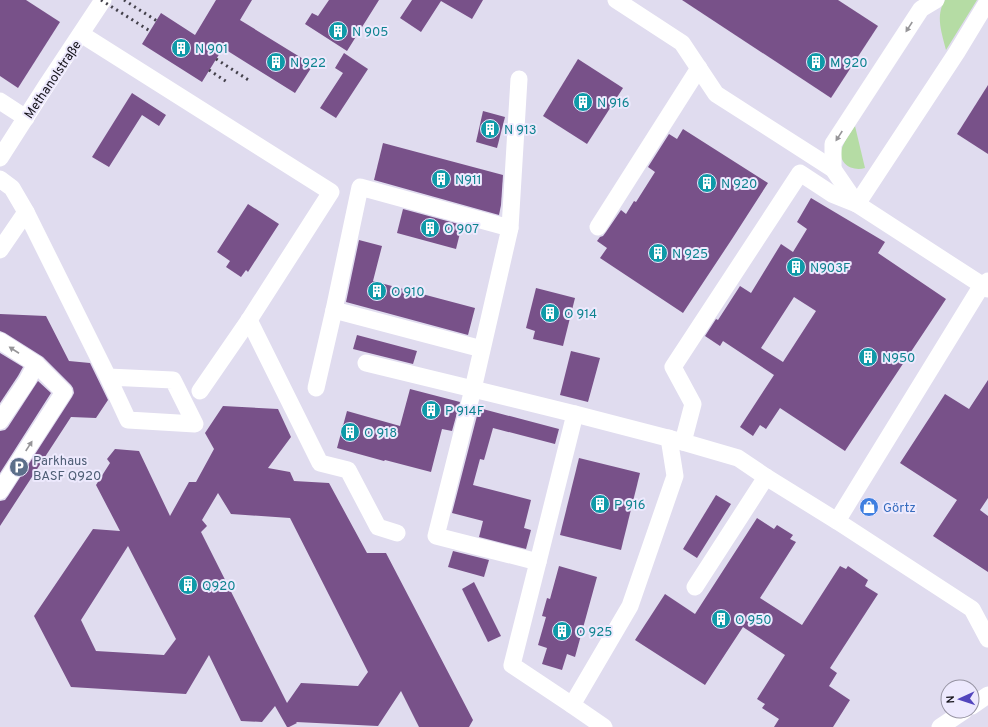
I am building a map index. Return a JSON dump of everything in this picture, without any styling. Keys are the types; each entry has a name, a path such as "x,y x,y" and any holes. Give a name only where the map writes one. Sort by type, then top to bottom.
{"street":[{"name":"Methanolstraße","path":"0,158 104,0"},
{"path":"616,0 682,43 716,94 833,169 857,204"},
{"path":"833,169 833,144 921,8 936,0"},
{"path":"857,204 957,52 988,1"},
{"path":"81,34 331,192 249,320 200,391"},
{"path":"598,227 699,68"},
{"path":"519,79 510,228 473,389 436,536 538,562"},
{"path":"0,101 26,118"},
{"path":"572,705 630,606 675,476 676,440 693,404 673,367 800,173 832,194 857,204 986,285 837,521"},
{"path":"0,179 12,188 26,212 128,420 195,424 173,380 108,377"},
{"path":"316,388 360,187 510,228"},
{"path":"0,250 26,212"},
{"path":"334,310 482,348"},
{"path":"249,320 320,463 348,470 378,527 397,533"},
{"path":"0,341 36,364 64,392 0,491"},
{"path":"0,421 36,364"},
{"path":"366,364 575,414 676,440 738,458 972,609 988,639"},
{"path":"575,414 512,665 604,727"},
{"path":"695,588 766,477"},
{"path":"940,727 952,719"}],"green space":[{"path":"945,0 977,0 946,50 940,25 940,12"},
{"path":"855,126 865,168 860,169 855,169 847,165 842,158 841,153 845,142"}],"building":[{"path":"0,0 26,0 60,22 18,88 0,76"},
{"path":"216,0 252,0 240,20 313,65 295,93 223,48 202,82 142,44 161,13 195,35"},
{"name":"N 905","path":"329,0 379,0 347,51 305,24 312,13 318,16"},
{"path":"412,0 483,0 472,19 441,1 421,32 400,18"},
{"name":"M 920","path":"682,0 838,0 878,26 831,98"},
{"path":"344,53 368,69 336,118 320,108 343,73 335,68"},
{"name":"N 916","path":"578,59 623,88 587,144 543,116"},
{"path":"988,85 988,154 957,134"},
{"path":"132,93 166,115 159,126 142,115 109,167 92,157"},
{"name":"N 913","path":"483,111 505,117 497,148 476,142"},
{"path":"683,129 768,183 683,313 600,258 607,248 597,241 603,236 621,210 626,214 634,201 636,202 655,172 648,167 669,134 677,139"},
{"name":"N911","path":"383,143 503,175 499,215 374,180"},
{"path":"811,198 885,242 878,253 946,299 845,451 780,408 766,429 760,425 753,436 740,427 774,375 723,341 720,346 705,336 716,319 718,320 740,286 751,293 781,244 793,252 807,229 797,222","holes":["794,297 816,311 783,362 761,348"]},
{"path":"248,204 279,224 248,272 246,270 241,277 226,267 230,261 217,252"},
{"name":"O 907","path":"403,209 462,225 456,249 397,233"},
{"name":"O 910","path":"359,240 382,246 373,281 475,308 468,335 346,302"},
{"name":"O 914","path":"536,288 575,298 563,346 533,339 535,331 526,328"},
{"path":"0,314 46,316 69,361 90,363 108,400 96,418 71,417 0,526 0,501 5,500 8,496 74,393 71,385 43,357 0,331"},
{"path":"357,335 417,351 413,364 353,349"},
{"path":"571,351 600,358 588,402 560,395"},
{"path":"0,353 23,367 0,403"},
{"path":"988,380 988,498 980,510 988,516 988,572 933,536 957,500 900,463 945,394 969,409"},
{"path":"38,381 51,393 0,473 0,431 5,430 8,427"},
{"path":"410,389 460,402 452,431 442,429 431,472 337,448 347,411 400,426"},
{"name":"Q920","path":"223,406 278,409 291,437 268,468 290,472 294,481 329,483 367,553 386,553 473,720 469,727 419,727 401,691 378,726 296,722 297,723 287,727 275,706 262,722 241,721 209,655 186,694 71,687 34,616 93,529 120,531 96,485 110,463 107,459 115,449 139,451 170,516 189,482 196,482 214,449 205,433","holes":["218,493 231,514 290,518 368,672 358,686 301,683 287,703 201,532 207,526 202,520","128,546 176,639 164,655 96,651 81,620"]},
{"path":"479,408 559,429 555,444 493,428 484,460 480,459 473,485 531,500 524,528 531,530 526,549 479,537 483,521 452,513"},
{"name":"P 916","path":"579,458 640,473 621,550 560,535"},
{"path":"716,495 731,504 697,558 683,549"},
{"name":"O 950","path":"757,518 774,529 777,525 793,535 790,539 796,542 760,598 802,625 840,566 846,569 848,566 868,580 865,586 878,594 830,668 837,673 829,686 850,700 833,727 774,727 779,719 762,708 765,704 757,699 785,655 743,627 705,685 635,640 665,594 695,614"},
{"path":"453,551 489,560 484,577 448,567"},
{"name":"O 925","path":"559,566 597,577 575,657 567,654 562,670 542,664 547,648 538,645 546,617 542,616 547,598 550,599"},
{"path":"474,582 501,636 488,642 462,589"}],"railway":[{"path":"101,0 150,31"},
{"path":"124,0 157,21"},
{"path":"216,59 250,81"},
{"path":"209,70 227,82"}],"place":[{"name":"N 905","path":"338,31"},
{"name":"N 901","path":"181,48"},
{"name":"N 922","path":"276,62"},
{"name":"M 920","path":"816,62"},
{"name":"N 916","path":"583,102"},
{"name":"N 913","path":"490,129"},
{"name":"N911","path":"441,179"},
{"name":"N 920","path":"707,183"},
{"name":"O 907","path":"430,228"},
{"name":"N 925","path":"658,253"},
{"name":"N903F","path":"796,267"},
{"name":"O 910","path":"377,291"},
{"name":"O 914","path":"550,313"},
{"name":"N950","path":"868,357"},
{"name":"P 914F","path":"431,410"},
{"name":"O 918","path":"350,432"},
{"name":"Parkhaus BASF Q920","path":"19,467"},
{"name":"P 916","path":"600,504"},
{"name":"Görtz","path":"869,507"},
{"name":"Q920","path":"188,585"},
{"name":"O 950","path":"721,619"},
{"name":"O 925","path":"562,631"}]}
